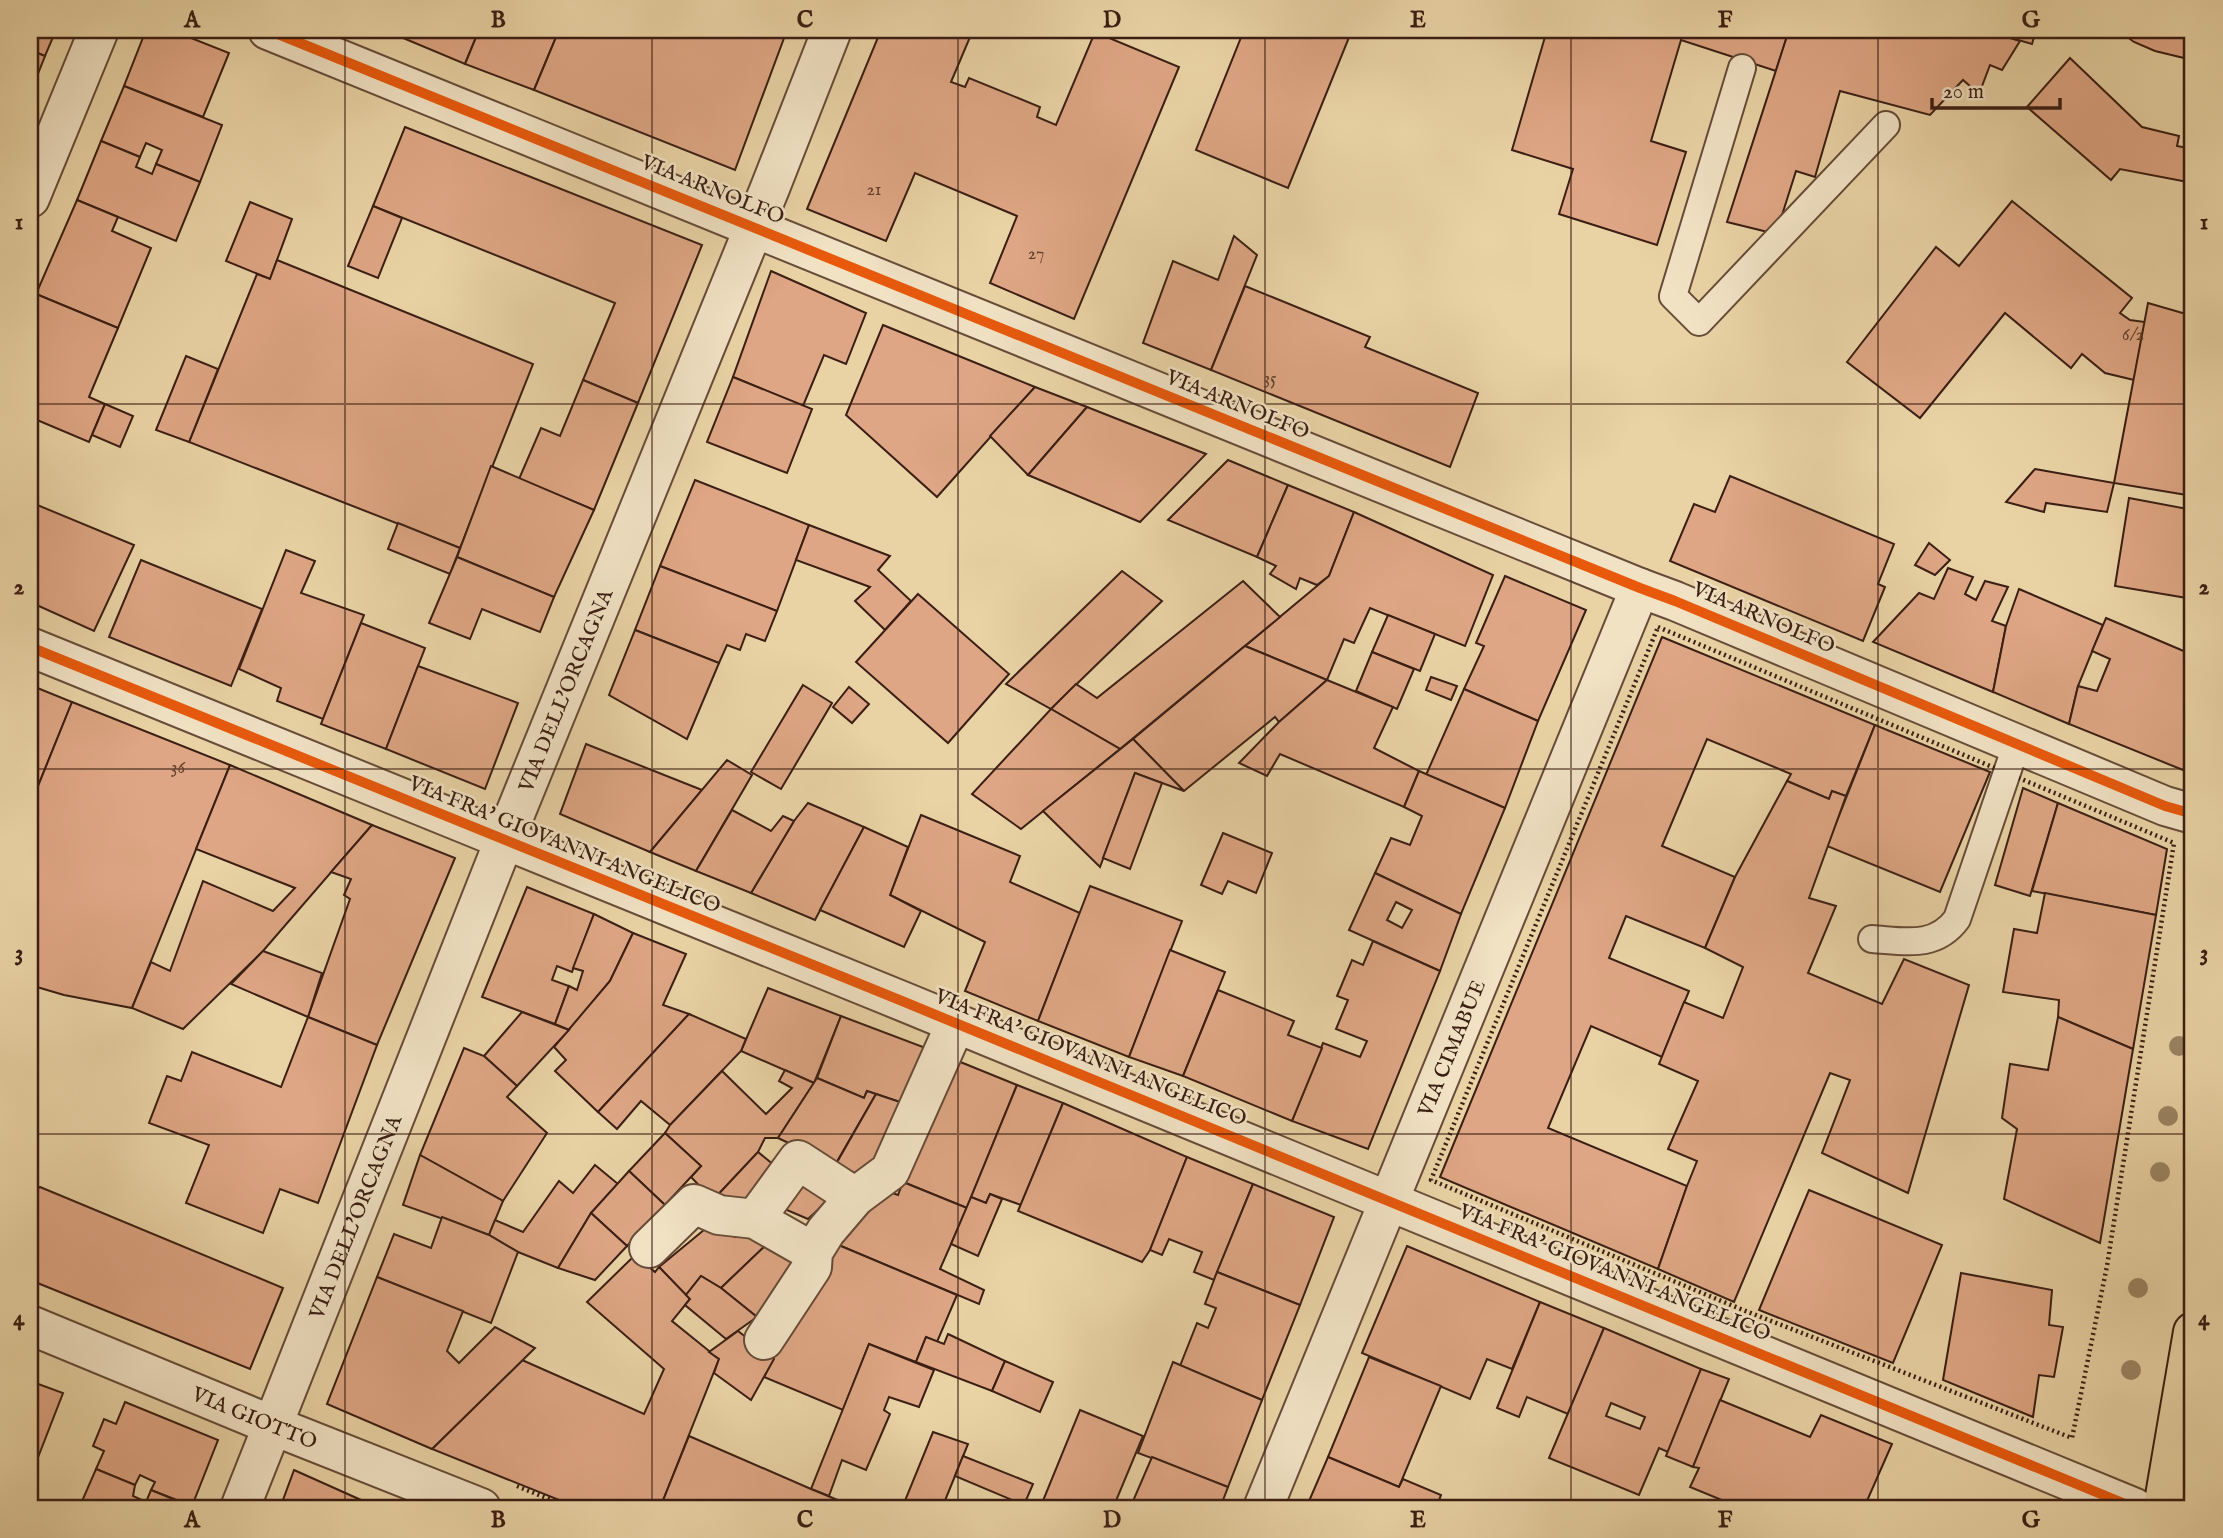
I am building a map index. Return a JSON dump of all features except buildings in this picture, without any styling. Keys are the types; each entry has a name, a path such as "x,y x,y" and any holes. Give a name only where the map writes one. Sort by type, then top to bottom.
{"main road":[{"path":"2163,1508 2193,1332"}],"street":[{"path":"30,198 99,30"},
{"name":"VIA ARNOLFO","path":"268,30 1675,600 2012,758 2193,814"},
{"name":"VIA DELL'ORCAGNA","path":"240,1508 504,841 832,30"},
{"name":"VIA CIMABUE","path":"1263,1508 1640,588"},
{"name":"VIA FRA' GIOVANNI ANGELICO","path":"30,646 2135,1508"},
{"path":"764,1340 812,1267 813,1252 826,1231 855,1197 890,1171 956,1023"},
{"path":"755,1219 798,1160 855,1197"},
{"path":"649,1248 694,1204 719,1215 755,1219 813,1252"},
{"name":"VIA GIOTTO","path":"30,1325 481,1508"}],"lane":[{"path":"1742,68 1674,296 1699,322 1886,125"},
{"path":"1872,939 1933,939 1948,931 1957,919 2012,758"}],"path":[{"path":"1652,641 1658,627 1664,628 2012,758 2174,843 2108,1266 2072,1438"}],"cycle path":[{"path":"268,30 1675,601 2165,806 2193,814"},
{"path":"30,647 1347,1182 2135,1508"}]}
